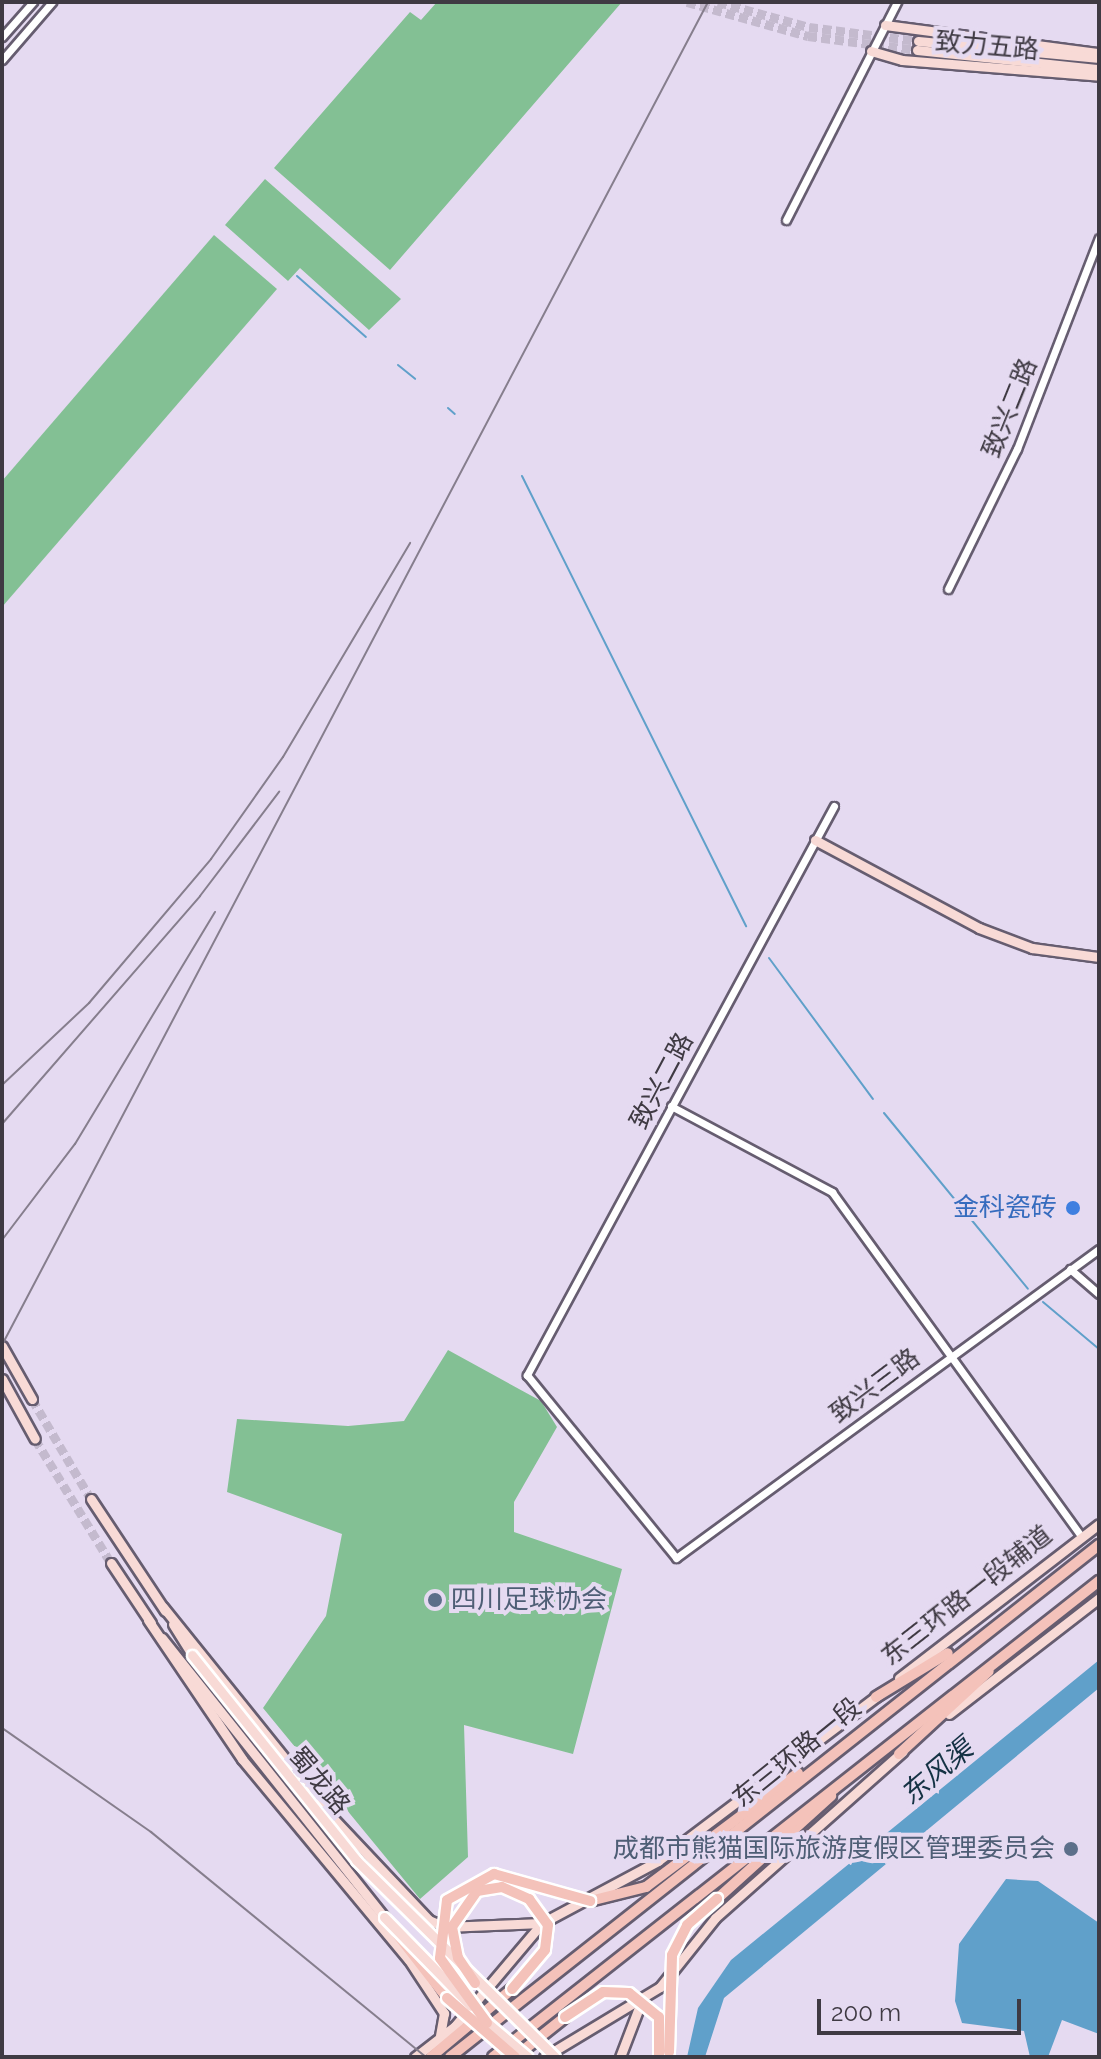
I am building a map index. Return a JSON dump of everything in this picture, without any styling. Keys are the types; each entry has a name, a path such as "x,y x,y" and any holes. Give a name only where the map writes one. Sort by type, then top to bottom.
{"highway":[{"name":"东三环路一段","path":"450,2057 984,1631 1099,1545"},
{"name":"东三环路一段","path":"493,2057 1051,1614 1099,1581"},
{"path":"899,1754 1051,1614"},
{"path":"876,1697 984,1631"},
{"path":"487,2023 440,1958 447,1900 475,1878 494,1874 590,1901 646,1887 744,1809 850,1739"},
{"path":"667,2057 672,1955 687,1925 869,1758"},
{"path":"431,2057 512,1989 545,1950 548,1925 529,1899 502,1887 477,1891 452,1927 458,1958 475,1983"},
{"path":"384,1917 447,1998 515,2057 565,2017 603,1992 629,1993 659,2017 659,2057"}],"main road":[{"name":"致力五路","path":"885,25 918,42 1099,56"},
{"path":"915,61 918,42 1099,69"},
{"name":"致力五路","path":"871,51 915,61 1099,76"},
{"path":"815,840 979,928 1032,948 1099,957"},
{"path":"2,1346 32,1399"},
{"path":"2,1379 35,1439"},
{"name":"蜀龙路","path":"91,1499 192,1655 356,1860 552,2057"},
{"name":"东三环路一段辅道","path":"415,2057 439,2038 542,1923 658,1861 1099,1524"},
{"name":"蜀龙路","path":"111,1563 148,1620 384,1917 487,2023 528,2057"},
{"path":"552,2057 641,2004 715,1918 899,1754 1099,1598"},
{"path":"163,1607 330,1815 429,1920 445,1927 542,1923"},
{"path":"148,1620 242,1759 409,1960 444,2013 439,2038"},
{"path":"620,2057 641,2004"}],"street":[{"path":"2,37 33,2"},
{"path":"2,60 52,2"},
{"path":"786,220 897,2"},
{"name":"致兴二路","path":"948,589 1017,449 1099,238"},
{"name":"致兴二路","path":"676,1558 527,1375 834,806"},
{"path":"671,1106 832,1192 1081,1536"},
{"name":"致兴三路","path":"676,1558 951,1354 1099,1249"},
{"path":"1070,1269 1099,1294"}],"green space":[{"path":"437,2 622,2 390,270 274,168 410,12 421,20"},
{"path":"265,179 401,299 369,330 300,268 288,281 225,225"},
{"path":"214,235 277,289 2,607 2,481"},
{"path":"448,1350 541,1401 557,1427 514,1502 514,1532 622,1569 573,1754 464,1725 468,1857 420,1899 263,1708 326,1616 342,1534 227,1492 237,1419 348,1426 404,1421"}],"water":[{"path":"1099,1660 1099,1688 724,1998 705,2057 687,2057 698,2008 731,1960"},
{"path":"1006,1879 1038,1881 1099,1923 1099,2034 1062,2020 1048,2057 1030,2057 1024,2031 962,2023 955,2001 959,1944"}],"waterway":[{"path":"297,276 366,337"},
{"path":"398,365 415,379"},
{"path":"448,408 455,414"},
{"path":"522,476 746,926"},
{"path":"769,958 873,1099"},
{"path":"884,1113 1028,1289"},
{"path":"1043,1302 1099,1349"}],"tunnel":[{"path":"687,2 808,36 917,50"},
{"path":"718,2 809,27 918,41"},
{"path":"32,1399 91,1499"},
{"path":"35,1439 111,1563"}],"railway":[{"path":"2,1345 708,2"},
{"path":"2,1085 89,1003 211,859 283,757 410,543"},
{"path":"2,1124 200,896 279,792"},
{"path":"2,1240 75,1144 215,912"},
{"path":"2,1728 151,1832 426,2057"}],"place":[{"name":"金科瓷砖","path":"1073,1208"},
{"name":"四川足球协会","path":"435,1600"},
{"name":"成都市熊猫国际旅游度假区管理委员会","path":"1071,1849"}],"water label":[{"name":"东风渠","path":"937,1772"}]}
